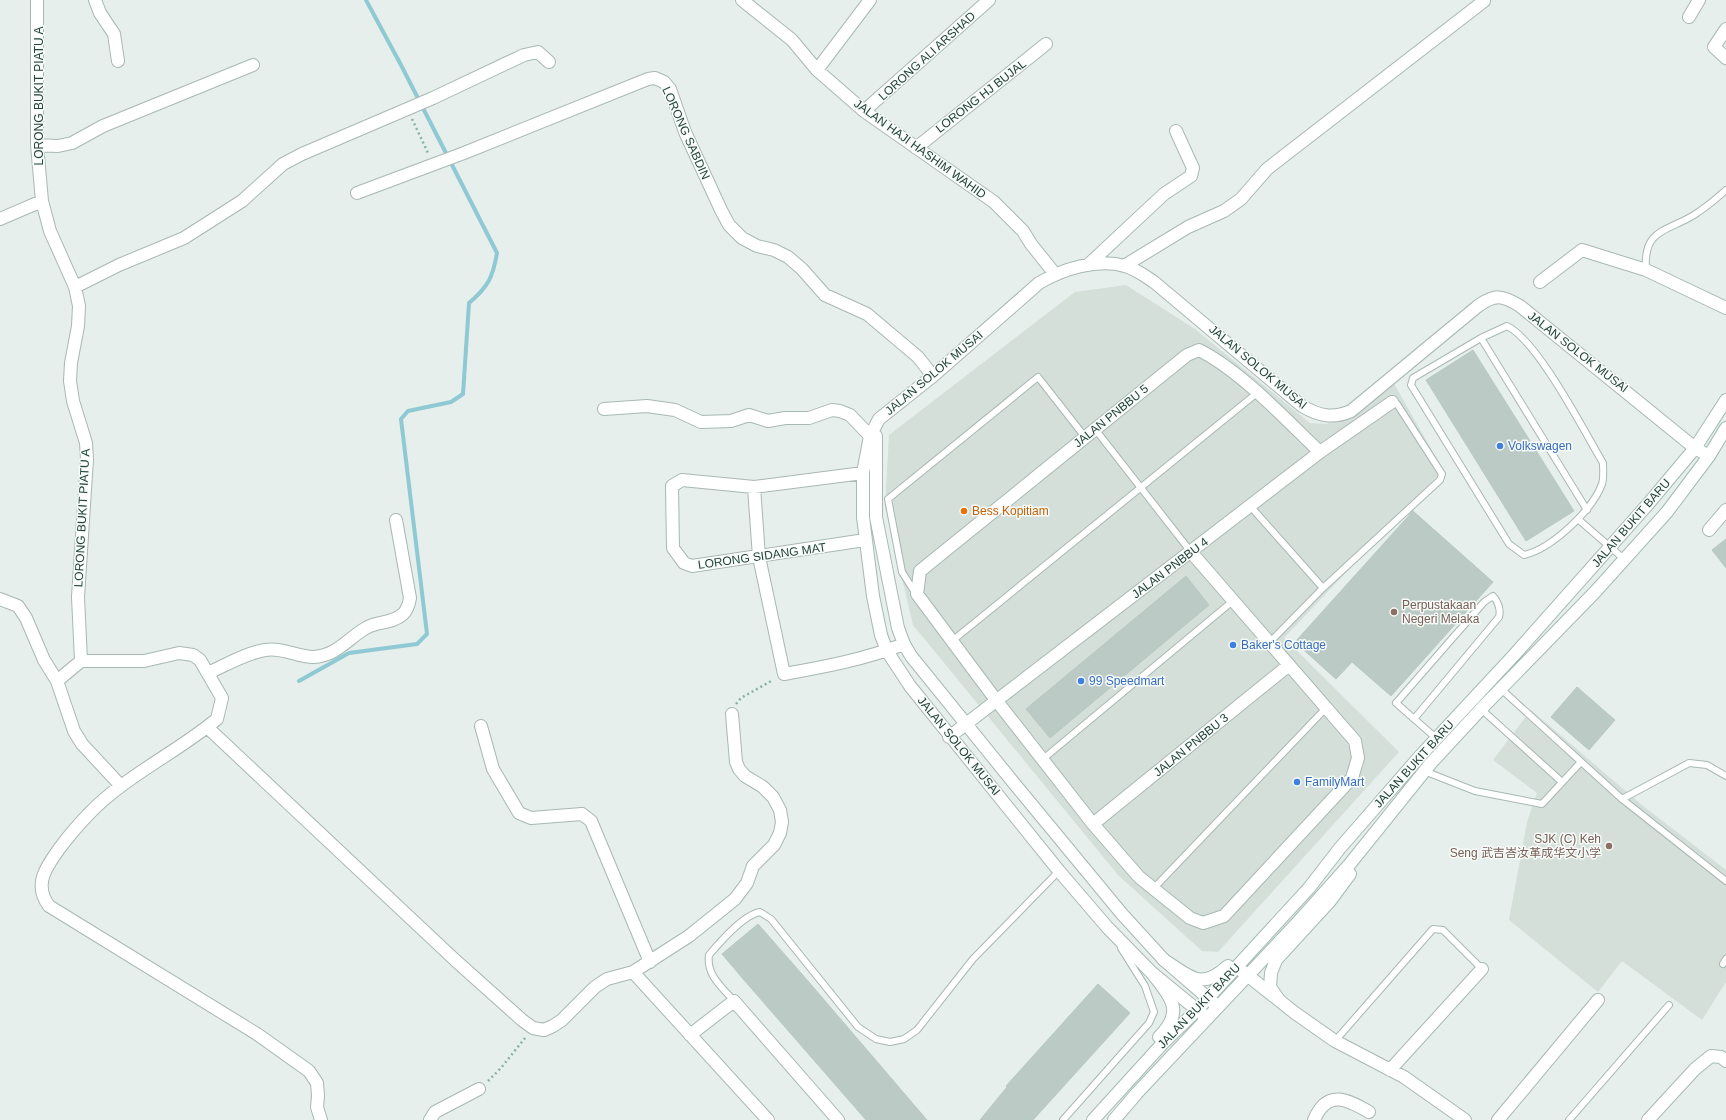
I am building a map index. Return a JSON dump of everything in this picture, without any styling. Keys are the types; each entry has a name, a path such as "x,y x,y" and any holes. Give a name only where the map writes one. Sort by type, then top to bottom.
{"street":[{"name":"LORONG BUKIT PIATU A","path":"37,0 37,145 42,201 50,231 75,287 78,306 78,326 71,363 70,382 73,401 86,443 87,459 78,597 81,661"},
{"path":"95,0 100,13 114,34 118,61"},
{"name":"JALAN HAJI HASHIM WAHID","path":"742,0 792,40 817,70 864,111 994,202 1023,231 1031,244 1055,274"},
{"path":"817,70 870,0"},
{"name":"LORONG ALI ARSHAD","path":"864,111 989,0"},
{"path":"1689,17 1699,0"},
{"path":"1124,266 1188,227 1224,211 1241,199 1267,169 1484,1"},
{"path":"1726,29 1714,47 1726,58"},
{"name":"LORONG HJ BUJAL","path":"916,148 1046,44"},
{"path":"75,287 119,265 184,238 242,200 283,164 433,98 524,54 538,52 549,62"},
{"path":"37,145 58,146 72,143 103,126 253,65"},
{"name":"LORONG SABDIN","path":"357,193 464,153 648,79 655,78 664,82 670,89 685,132 730,225 742,238 757,246 774,250 788,257 802,269 825,295 867,314 918,357 933,376"},
{"path":"1088,265 1164,194 1190,176 1193,168 1176,131"},
{"path":"0,219 42,201"},
{"path":"1540,282 1582,250 1646,270 1726,308"},
{"name":"JALAN SOLOK MUSAI","path":"1207,1018 1152,973 1107,927 1059,871 950,737 897,668 887,651 873,596 862,518 863,473 870,436 879,419 933,376 1023,296 1055,274 1088,265 1106,264 1124,266 1138,271 1154,282 1302,406 1314,413 1327,416 1340,416 1351,411 1478,306 1496,297 1504,297 1520,306 1695,448 1709,456"},
{"name":"JALAN PNBBU 5","path":"917,594 920,571 1187,355 1199,350 1215,358 1257,393 1320,452"},
{"name":"JALAN PNBBU 4","path":"950,737 996,700 1251,507 1320,452 1392,402"},
{"path":"604,409 647,406 675,410 702,422 731,420 749,415 768,421 785,418 809,418 832,410 840,411 850,416 870,436"},
{"name":"JALAN BUKIT BARU","path":"1093,1120 1163,1043 1197,1010 1309,888 1340,848 1436,738 1610,547 1695,448 1724,408"},
{"name":"JALAN SOLOK MUSAI","path":"879,419 875,476 876,517 898,628 904,644 966,724 1101,888 1164,960 1218,1006"},
{"name":"JALAN BUKIT BARU","path":"1114,1120 1137,1093 1309,910 1424,771 1667,512 1709,456 1726,428"},
{"path":"863,473 754,487 758,557 784,674 887,651 904,644"},
{"name":"LORONG SIDANG MAT","path":"754,487 686,480 678,481 672,486 673,548 678,557 684,563 692,566 865,540"},
{"path":"1709,530 1726,510"},
{"path":"208,673 249,655 265,650 286,650 300,655 314,657 331,652 348,643 365,628 375,624 389,622 403,614 409,605 410,598 396,520"},
{"path":"917,594 996,700 1093,824 1139,876 1190,918 1203,923 1224,916 1352,778 1358,758 1355,741 1191,552"},
{"path":"0,599 18,606 26,618 44,660 57,681 72,724 82,744 121,786"},
{"path":"57,681 81,661 144,661 179,653 193,655 200,660 208,673 222,698 217,719 121,786 82,820 52,859 44,872 41,886 43,898 49,906 257,1034 309,1071 317,1083 318,1096 316,1107 321,1120"},
{"name":"JALAN PNBBU 3","path":"1093,824 1289,666"},
{"path":"207,727 455,960 522,1020 533,1028 544,1030 562,1020 595,987 607,979 633,972 689,936 735,899 747,883 753,866 774,845 780,833 782,822 780,810 773,797 763,787 745,776 736,762 732,714"},
{"path":"481,726 493,769 518,813 530,818 582,814 591,821 650,962"},
{"path":"1279,1000 1270,987 1271,974 1276,960 1350,876 1371,836"},
{"path":"1164,960 1191,977 1202,980 1210,980 1217,976 1340,848"},
{"path":"1237,967 1335,1041 1404,1078 1465,1120"},
{"path":"1390,1070 1482,969"},
{"path":"633,972 768,1120"},
{"path":"1088,1120 1107,1094 1172,1022 1174,1013 1173,1004 1167,992 1152,973"},
{"path":"1498,1120 1598,1000"},
{"path":"690,1035 734,1001 836,1119"},
{"path":"1648,1120 1695,1069 1711,1056 1722,1057 1726,1061"},
{"path":"430,1120 435,1112 479,1089"},
{"path":"1314,1120 1317,1112 1329,1102 1339,1098 1354,1103 1369,1112"}],"lane":[{"path":"1646,270 1645,253 1653,239 1666,227 1693,216 1726,190"},
{"path":"1507,326 1517,330 1537,355 1603,463 1603,483 1587,510 1579,520 1535,552 1524,554 1510,544 1411,385 1414,378 1481,338 1507,326"},
{"path":"1481,338 1587,510"},
{"path":"917,594 902,572 888,499 1038,377 1085,437"},
{"path":"952,641 1257,393"},
{"path":"1268,642 1323,588 1440,480 1442,474 1397,404 1392,402"},
{"path":"1095,429 1191,552"},
{"path":"1251,507 1323,588"},
{"path":"1579,520 1624,559"},
{"path":"1414,719 1499,617 1500,613 1497,600 1493,596 1484,602 1396,703 1414,719 1436,738"},
{"path":"1043,759 1234,600"},
{"path":"1501,689 1622,799 1726,881"},
{"path":"1154,888 1326,708"},
{"path":"1481,709 1562,782"},
{"path":"1424,771 1475,791 1542,804 1581,762"},
{"path":"1622,799 1689,763 1707,765 1726,776"},
{"path":"734,1001 709,969 709,955 719,943 750,916 760,912 771,919 858,1027 876,1039 890,1042 904,1040 917,1030 973,959 1059,871"},
{"path":"1063,1120 1148,1023 1154,1012 1145,986 1107,927"},
{"path":"1335,1041 1433,929 1443,930 1482,969"},
{"path":"1569,1120 1669,1005"}],"path":[{"path":"407,109 433,164"},
{"path":"732,714 735,705 741,698 784,674"},
{"path":"479,1089 501,1068 533,1028"}],"shaded area":[{"path":"1126,285 1195,329 1310,423 1327,424 1392,380 1443,470 1284,638 1399,752 1218,952 1202,951 1118,875 913,625 885,507 889,435 1075,292"},
{"name":"SJK (C) Keh Seng 武吉峇汝革成华文小学","path":"1531,710 1642,805 1726,870 1726,982 1702,1020 1622,961 1598,992 1509,920 1527,822 1537,793 1493,760"}],"building":[{"name":"Volkswagen","path":"1473,350 1574,511 1526,541 1426,380"},
{"name":"Perpustakaan Negeri Melaka","path":"1413,511 1493,582 1391,696 1352,662 1336,679 1295,642"},
{"path":"1726,539 1726,568 1712,550"},
{"path":"1186,576 1209,605 1050,738 1026,709"},
{"path":"1577,687 1615,720 1589,750 1551,717"},
{"path":"758,924 927,1120 866,1120 744,980 722,954"},
{"path":"1098,984 1130,1013 1033,1120 980,1120 1007,1087 1006,1086"}],"waterway":[{"path":"299,681 349,653 417,644 427,634 401,419 408,411 451,402 463,394 469,303 481,292 489,281 494,269 497,253 366,0"}],"place":[{"name":"Volkswagen","path":"1500,446"},
{"name":"Bess Kopitiam","path":"964,511"},
{"name":"Perpustakaan Negeri Melaka","path":"1394,612"},
{"name":"Baker's Cottage","path":"1233,645"},
{"name":"99 Speedmart","path":"1081,681"},
{"name":"FamilyMart","path":"1297,782"},
{"name":"SJK (C) Keh Seng 武吉峇汝革成华文小学","path":"1609,846"}]}
